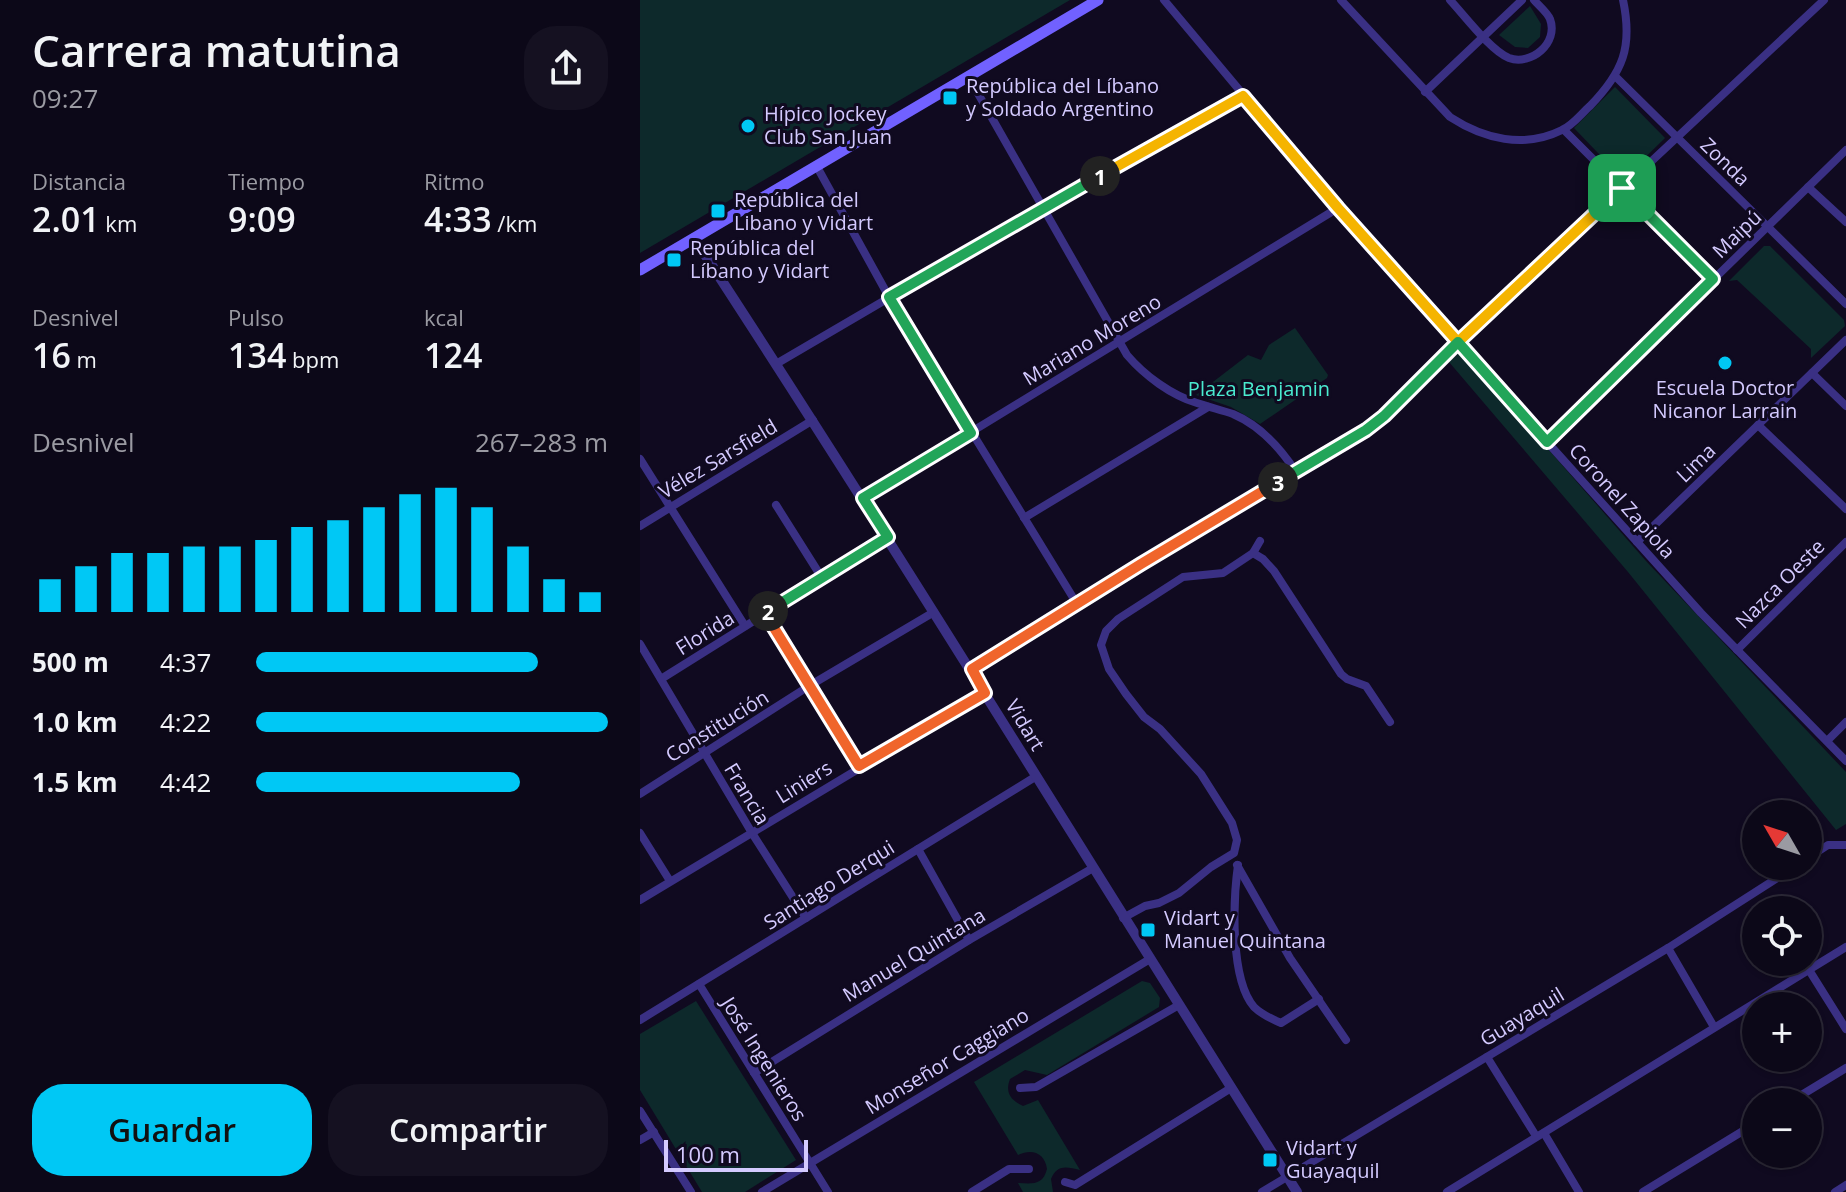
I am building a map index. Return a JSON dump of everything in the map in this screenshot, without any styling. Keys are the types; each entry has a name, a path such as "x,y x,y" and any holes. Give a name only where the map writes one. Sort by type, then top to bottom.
{"main road":[{"path":"640,270 1098,0"}],"street":[{"name":"Coronel Zapiola","path":"1164,0 1338,208 1547,442 1737,650 1846,761"},
{"path":"1341,0 1450,117 1490,137 1512,141 1538,138 1564,130 1616,77 1624,58 1627,39 1623,0"},
{"path":"1450,0 1509,58 1527,58 1539,53 1551,35 1551,21 1534,0"},
{"path":"1425,92 1522,0"},
{"path":"972,669 1366,430 1384,416 1458,342 1824,0"},
{"path":"968,76 1119,342 1137,367 1176,394 1235,415 1255,428 1281,452 1296,472"},
{"name":"Zonda","path":"1616,77 1846,304"},
{"path":"776,364 1044,207 1243,96"},
{"path":"1564,130 1713,279"},
{"name":"Maipú","path":"1547,442 1846,150"},
{"path":"816,165 889,297 1077,604"},
{"path":"1808,187 1846,222"},
{"name":"Mariano Moreno","path":"863,498 1338,208"},
{"name":"Vidart","path":"694,238 972,669 1035,777 1297,1192"},
{"name":"Lima","path":"1637,542 1846,340"},
{"path":"1812,373 1846,406"},
{"path":"1024,518 1208,406"},
{"name":"Vélez Sarsfield","path":"640,526 813,420"},
{"path":"1758,425 1846,509"},
{"path":"640,459 745,626"},
{"path":"776,505 822,578"},
{"name":"Florida","path":"661,679 888,537"},
{"path":"1260,541 1253,553 1223,573 1183,577 1118,619 1106,631 1101,645 1109,669 1126,694 1144,717 1160,729 1201,774 1225,811 1237,840 1234,853 1238,865 1290,958 1346,1040"},
{"name":"Nazca Oeste","path":"1737,650 1846,542"},
{"path":"1253,553 1274,571 1341,674 1366,686 1390,722"},
{"name":"Constitución","path":"640,794 809,686 934,612"},
{"path":"765,613 859,766"},
{"name":"Francia","path":"640,644 806,918"},
{"name":"Liniers","path":"640,900 985,693"},
{"path":"1827,741 1846,722"},
{"name":"Santiago Derqui","path":"640,1020 1035,777"},
{"path":"640,833 670,881"},
{"path":"1822,849 1828,845 1846,845"},
{"path":"918,849 969,940"},
{"path":"1123,918 1179,893 1234,853"},
{"path":"1238,865 1234,895 1235,941 1246,993 1255,1007 1281,1023 1319,999"},
{"name":"Manuel Quintana","path":"754,1073 969,940 1093,868"},
{"name":"Guayaquil","path":"1262,1192 1668,948 1774,880"},
{"path":"1145,906 1153,895"},
{"path":"1822,962 1846,947"},
{"path":"1668,948 1714,1027"},
{"name":"Monseñor Caggiano","path":"762,1192 1150,959"},
{"path":"1447,1192 1799,976"},
{"path":"1813,976 1846,1029"},
{"name":"José Ingenieros","path":"699,984 828,1192"},
{"path":"1020,1088 1036,1087 1179,1005"},
{"path":"1487,1057 1579,1192"},
{"path":"1813,1088 1846,1068"},
{"path":"1065,1182 1075,1185 1231,1088"},
{"path":"640,1111 691,1192"},
{"path":"640,1140 654,1132"},
{"path":"1643,1192 1742,1132"},
{"path":"972,1192 1009,1169 1029,1169"},
{"path":"1835,1192 1846,1185"}],"green space":[{"name":"Hípico Jockey Club San Juan","path":"640,0 1070,0 640,253"},
{"path":"1530,6 1541,24 1540,37 1528,48 1515,47 1499,35"},
{"path":"1615,87 1665,138 1623,179 1574,128"},
{"path":"1764,246 1770,246 1844,320 1845,326 1811,358 1811,349 1737,280 1729,281"},
{"name":"Plaza Benjamin","path":"1295,328 1328,375 1327,378 1260,424 1231,407 1196,395 1248,355 1261,360 1269,345"},
{"path":"1459,353 1464,353 1646,561 1846,772 1846,824 1836,830 1822,813 1822,800 1812,800 1628,572 1449,362"},
{"path":"1142,981 1150,983 1160,998 1159,1007 1047,1075 1025,1070 1010,1079 1008,1092 1012,1098 1023,1106 1038,1100 1080,1170 1067,1168 1056,1171 1051,1179 1053,1192 1023,1192 1018,1183 1040,1181 1047,1169 1044,1159 1037,1153 1018,1155 974,1082"},
{"path":"696,1001 796,1160 745,1192 702,1192 640,1090 640,1034"}],"place":[{"name":"República del Líbano y Soldado Argentino","path":"950,98"},
{"name":"Hípico Jockey Club San Juan","path":"748,126"},
{"name":"República del Libano y Vidart","path":"718,211"},
{"name":"República del Líbano y Vidart","path":"674,260"},
{"name":"Escuela Doctor Nicanor Larrain","path":"1725,363"},
{"name":"Vidart y Manuel Quintana","path":"1148,930"},
{"name":"Vidart y Guayaquil","path":"1270,1160"}],"route":[{"path":"1622,188 1458,342 1243,96 889,297 971,433 863,498 888,537 765,613 859,766 985,693 972,669 1366,430 1458,342 1547,442 1713,279 1622,188"}]}
